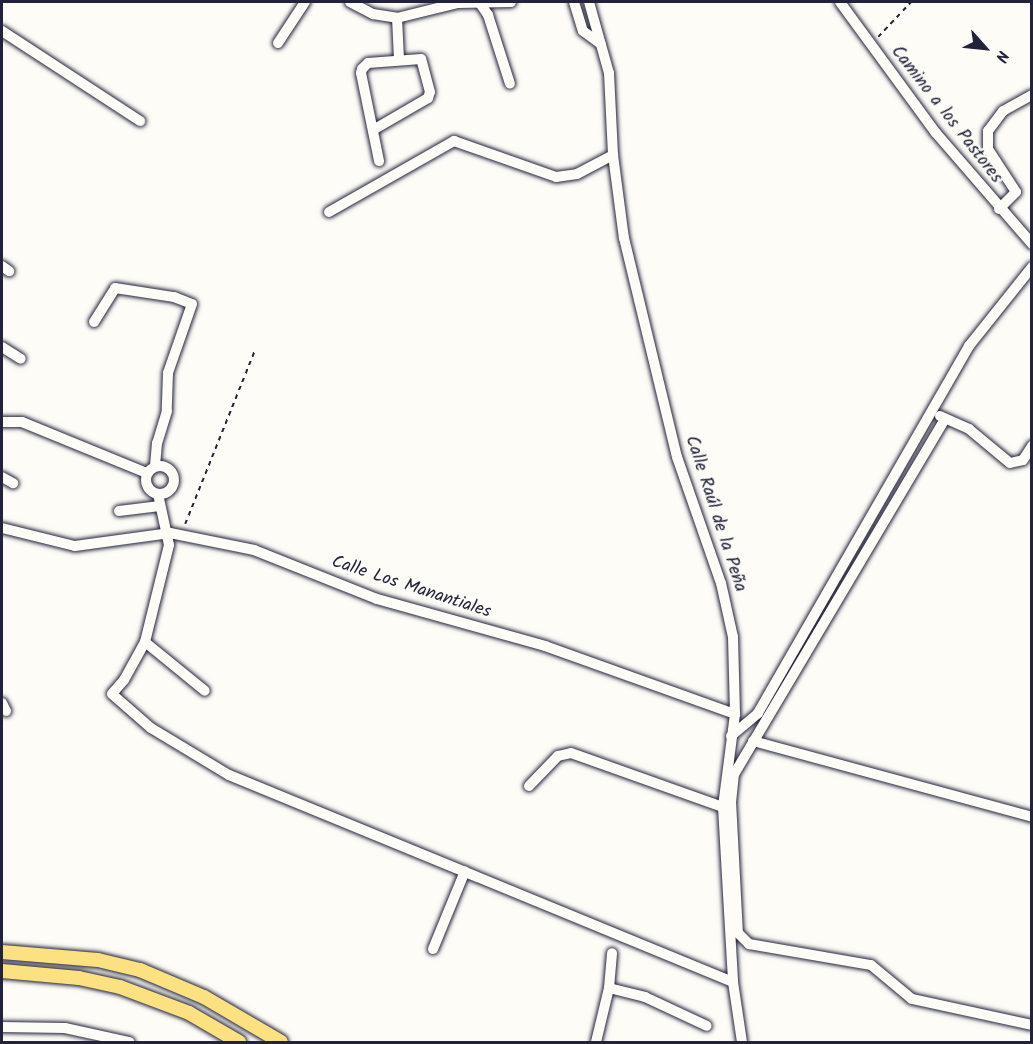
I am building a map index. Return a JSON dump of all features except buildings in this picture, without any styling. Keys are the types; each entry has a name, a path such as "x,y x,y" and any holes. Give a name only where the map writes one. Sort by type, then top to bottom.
{"main road":[{"path":"2,952 98,960 140,970 204,997 281,1042"},
{"path":"2,971 80,978 120,987 189,1013 239,1042"}],"street":[{"path":"278,42 305,2"},
{"path":"350,2 374,14 397,18 420,10 511,2"},
{"path":"420,10 430,2"},
{"path":"574,2 584,31 601,44"},
{"name":"Calle Raúl de la Peña","path":"589,2 611,91 613,155 624,238 677,458 727,607 733,637 735,714 723,807 733,982 742,1042"},
{"name":"Camino a los Pastores","path":"840,2 936,133 999,209 1032,244"},
{"path":"486,5 510,84"},
{"path":"397,18 399,59"},
{"path":"2,31 140,121"},
{"path":"373,130 429,96 424,62 415,56 368,63 362,69 373,130 379,161"},
{"path":"999,209 1016,192 988,149 988,131 1003,111 1032,95"},
{"path":"329,212 454,141 556,177 577,174 613,155"},
{"path":"731,736 758,713 969,346 1032,267"},
{"path":"2,422 22,422 151,470 166,467 173,475 169,491 158,494 148,489 151,470 157,443 168,411 168,373 192,304 174,297 115,288 93,322"},
{"path":"2,347 21,359"},
{"path":"930,412 978,435 1010,464 1023,460 1032,446"},
{"path":"945,419 753,741 732,785 740,938 749,944 871,965 912,999 1032,1025"},
{"path":"2,477 13,483"},
{"path":"158,494 160,506 175,534 145,642 112,694 167,741 229,775 733,982"},
{"path":"119,511 160,506"},
{"name":"Calle Los Manantiales","path":"2,528 75,546 175,534 271,555 377,599 545,646 735,714"},
{"path":"145,642 205,691"},
{"path":"753,741 1032,817"},
{"path":"529,786 558,756 571,753 723,807"},
{"path":"433,950 465,871"},
{"path":"596,1042 609,988 612,953"},
{"path":"609,988 645,997 707,1026"},
{"path":"2,1026 65,1028 129,1042"}],"path":[{"path":"872,44 911,2"},
{"path":"175,534 254,352"}]}
